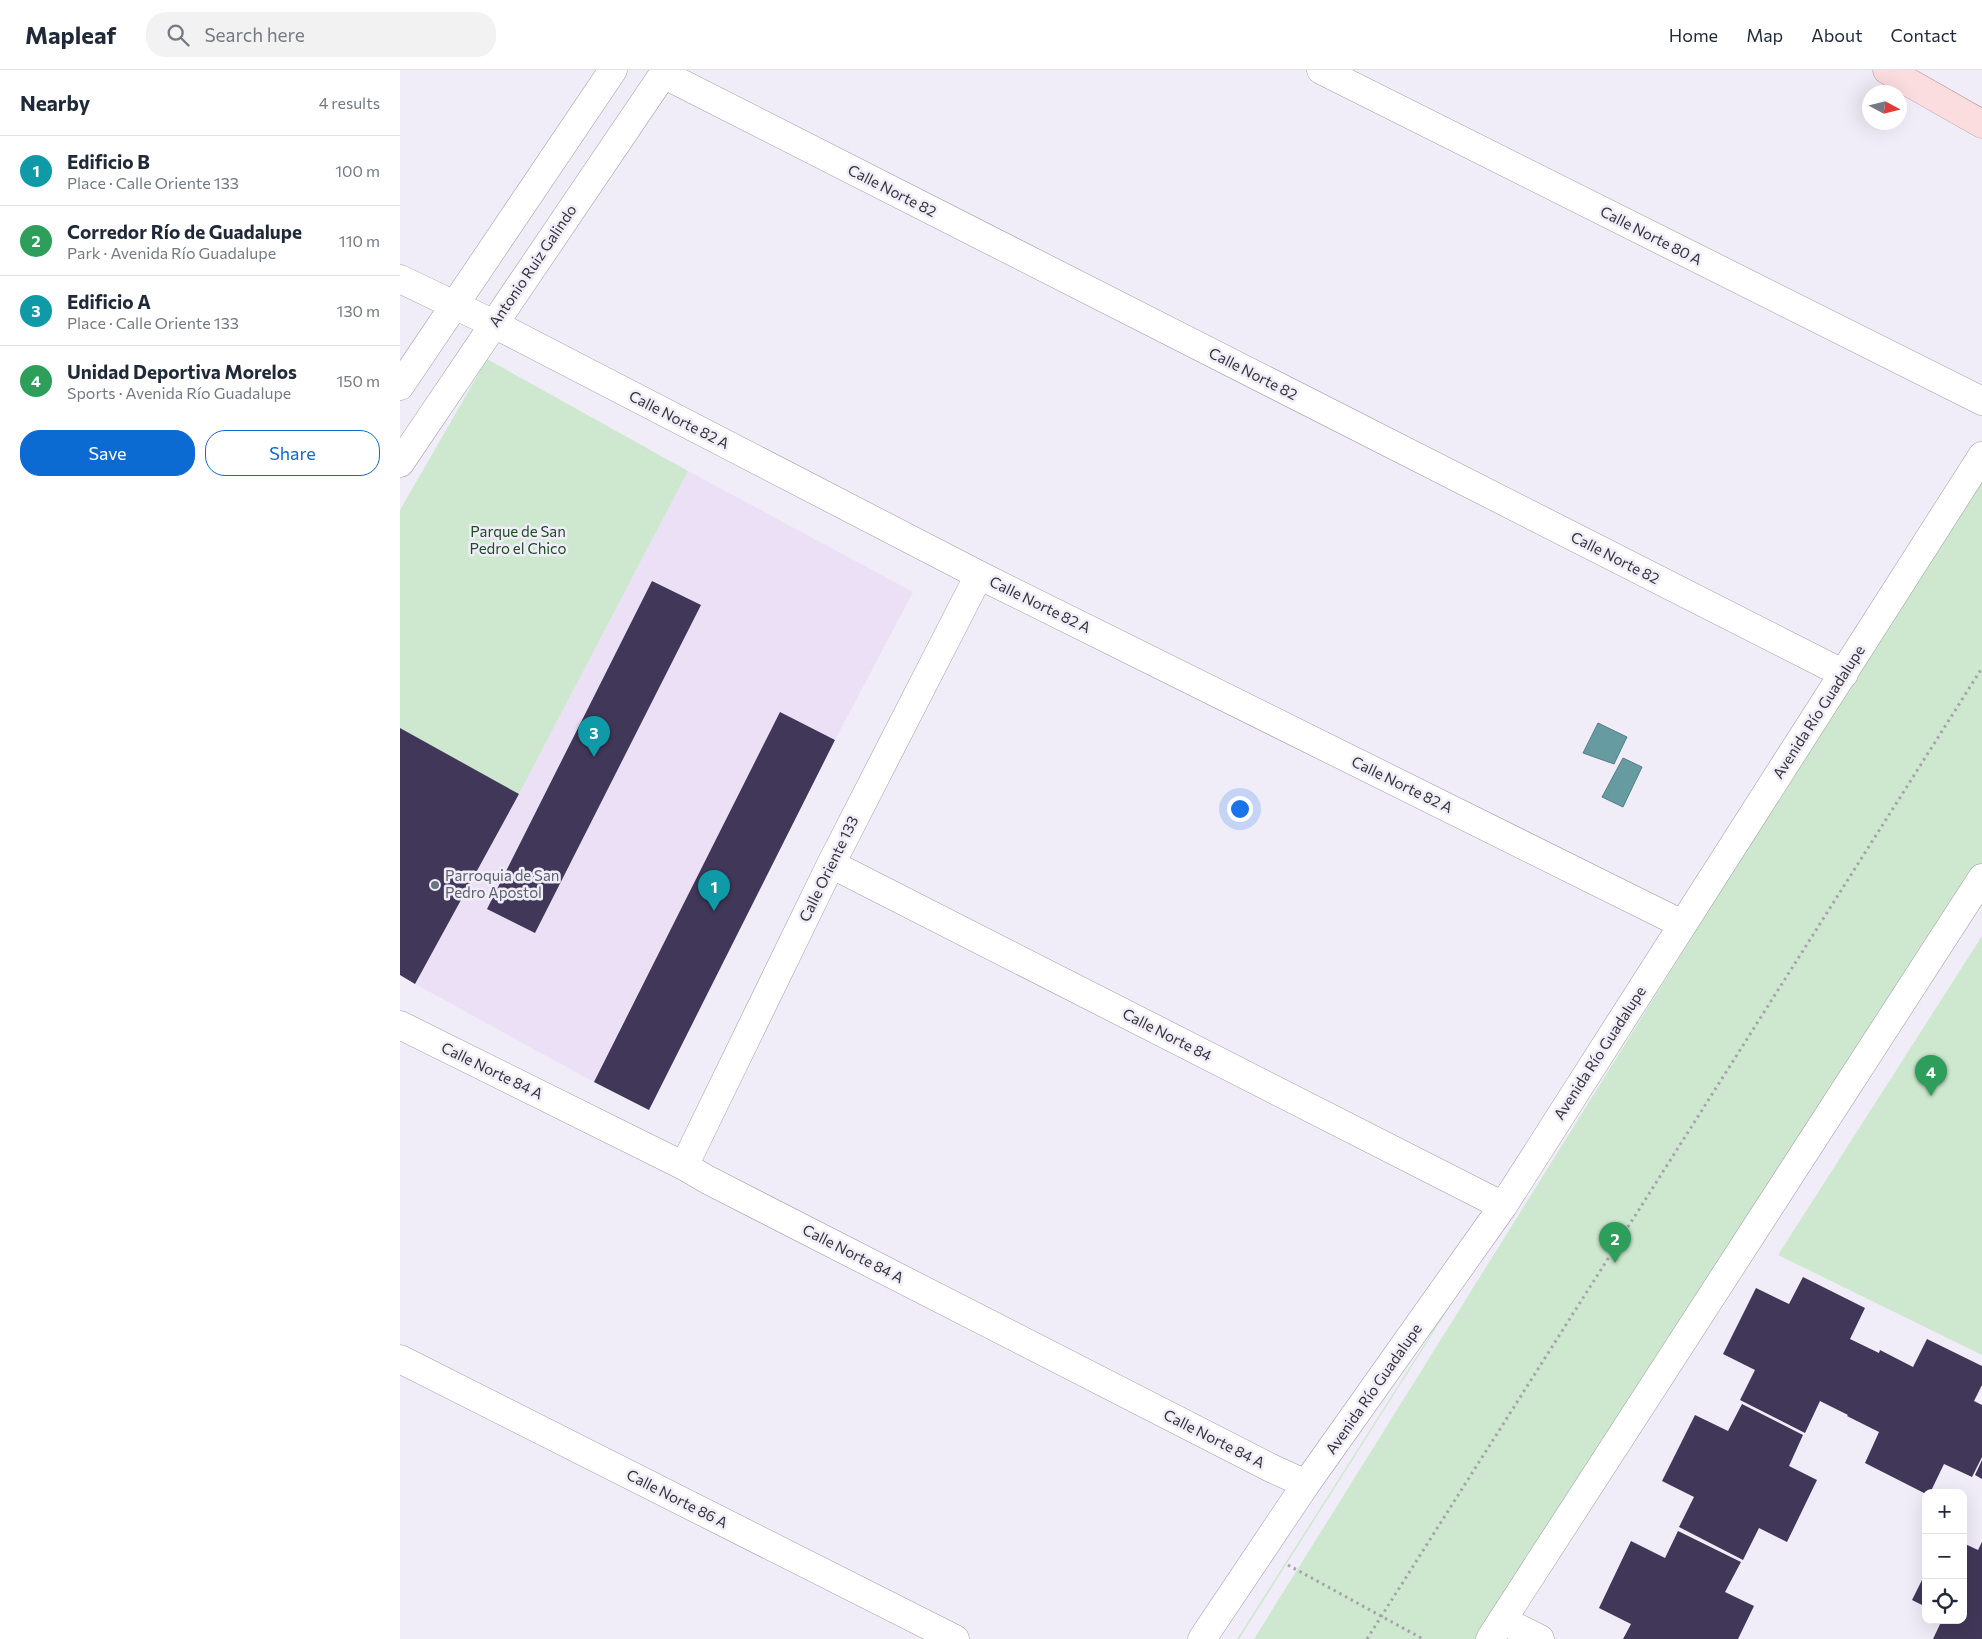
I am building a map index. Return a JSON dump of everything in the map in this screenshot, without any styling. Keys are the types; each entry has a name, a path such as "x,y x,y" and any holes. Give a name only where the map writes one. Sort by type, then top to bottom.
{"main road":[{"path":"1887,70 1982,124"}],"street":[{"path":"400,386 613,70"},
{"name":"Calle Norte 80 A","path":"1321,70 1982,401"},
{"name":"Antonio Ruiz Galindo","path":"400,463 665,72"},
{"name":"Calle Norte 82","path":"665,72 1844,674"},
{"name":"Calle Norte 82 A","path":"400,279 494,324 979,575 1682,924"},
{"name":"Avenida Río Guadalupe","path":"1202,1639 1306,1484 1503,1206 1982,456"},
{"name":"Calle Oriente 133","path":"684,1166 831,864 979,575"},
{"name":"Calle Norte 84","path":"831,864 1503,1206"},
{"path":"1540,1639 1496,1629 1982,878"},
{"name":"Calle Norte 84 A","path":"400,1025 684,1166 796,1226 1273,1469 1306,1484"},
{"name":"Calle Norte 86 A","path":"400,1359 955,1639"}],"path":[{"path":"1367,1639 1982,668"},
{"path":"1261,1550 1423,1639"}],"shaded area":[{"path":"688,471 913,592 835,740 649,1110 415,984 519,794"}],"green space":[{"name":"Parque de San Pedro el Chico","path":"487,359 688,471 519,794 400,728 400,510"},
{"path":"1982,467 1239,1639 1237,1639"},
{"path":"1982,472 1982,887 1503,1639 1254,1639"},
{"path":"1982,936 1982,1355 1778,1255"}],"water":[{"path":"1598,723 1627,737 1614,764 1583,753"},
{"path":"1623,758 1642,767 1623,807 1602,797"}],"building":[{"path":"652,581 701,605 535,933 487,909"},
{"path":"780,712 835,740 649,1110 594,1082"},
{"name":"Parroquia de San Pedro Apostol","path":"400,728 519,794 415,984 400,975"},
{"path":"1803,1277 1865,1308 1850,1339 1879,1353 1880,1350 1913,1367 1927,1339 1982,1366 1982,1385 1974,1401 1982,1405 1982,1457 1972,1477 1944,1464 1932,1489 1922,1489 1922,1492 1865,1463 1879,1432 1848,1415 1820,1401 1805,1433 1740,1400 1755,1370 1723,1354 1756,1288 1789,1304"},
{"path":"1742,1404 1803,1435 1789,1466 1817,1480 1787,1542 1759,1528 1743,1560 1679,1527 1694,1497 1662,1481 1695,1415 1728,1431"},
{"path":"1982,1460 1982,1479 1975,1475"},
{"path":"1678,1531 1741,1562 1725,1592 1754,1606 1738,1639 1623,1639 1631,1624 1599,1608 1631,1541 1665,1558"},
{"path":"1982,1542 1982,1639 1933,1639 1940,1624 1967,1624 1967,1545 1978,1550"},
{"path":"1922,1580 1922,1605 1912,1600"}],"place":[{"name":"Edificio A","path":"594,757"},
{"name":"Parroquia de San Pedro Apostol","path":"435,885"},
{"name":"Edificio B","path":"714,911"},
{"name":"Unidad Deportiva Morelos","path":"1931,1096"},
{"name":"Corredor Río de Guadalupe","path":"1615,1263"}]}
